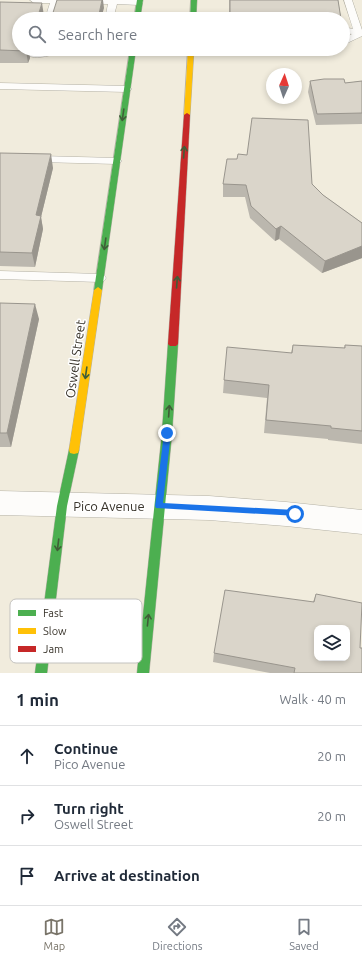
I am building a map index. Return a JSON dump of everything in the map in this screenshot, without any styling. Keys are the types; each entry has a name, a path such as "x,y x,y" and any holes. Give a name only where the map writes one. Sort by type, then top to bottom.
{"main road":[{"path":"193,12 194,0"},
{"path":"138,12 139,1"},
{"name":"Oswell Street","path":"50,599 62,506 77,439 132,56"},
{"path":"143,673 167,433 191,56"},
{"name":"Oswell Street","path":"41,673 42,663"}],"street":[{"name":"Pico Avenue","path":"0,503 62,506 159,506 295,514 362,522"}],"lane":[{"path":"34,0 80,3 139,1"},
{"path":"348,0 360,34"},
{"path":"51,12 55,1"},
{"path":"111,12 113,2"},
{"path":"350,31 360,34"},
{"path":"350,40 360,34"},
{"path":"0,86 127,90"},
{"path":"0,158 117,161"},
{"path":"0,275 100,278"}],"building":[{"path":"57,0 102,0 99,12 53,12"},
{"path":"230,0 338,0 340,12 230,12"},
{"path":"0,2 42,3 39,12 12,12 12,50 0,50"},
{"path":"344,79 345,83 362,81 362,113 317,114 310,81"},
{"path":"252,118 308,120 312,184 323,195 362,223 362,246 325,261 281,226 276,229 251,206 246,185 223,184 227,159 237,159 238,154 247,155"},
{"path":"0,153 51,154 36,215 41,216 32,253 0,252"},
{"path":"0,303 35,304 7,433 0,433"},
{"path":"293,345 345,348 345,345 362,346 362,431 331,428 331,426 266,420 269,385 224,380 227,347 292,353"},
{"path":"225,590 314,602 316,594 362,603 360,648 362,648 362,673 294,673 295,668 214,653"}],"traffic: fast":[{"path":"138,12 140,0"},
{"path":"193,12 194,0"},
{"path":"98,290 132,56"},
{"path":"143,673 167,433 173,344"},
{"path":"50,599 62,506 74,450"},
{"path":"41,673 42,663"}],"traffic: slow":[{"path":"187,115 191,56"},
{"path":"74,450 98,290"}],"traffic: jam":[{"path":"173,344 187,115"}],"route":[{"path":"167,433 159,506 295,514"}]}
